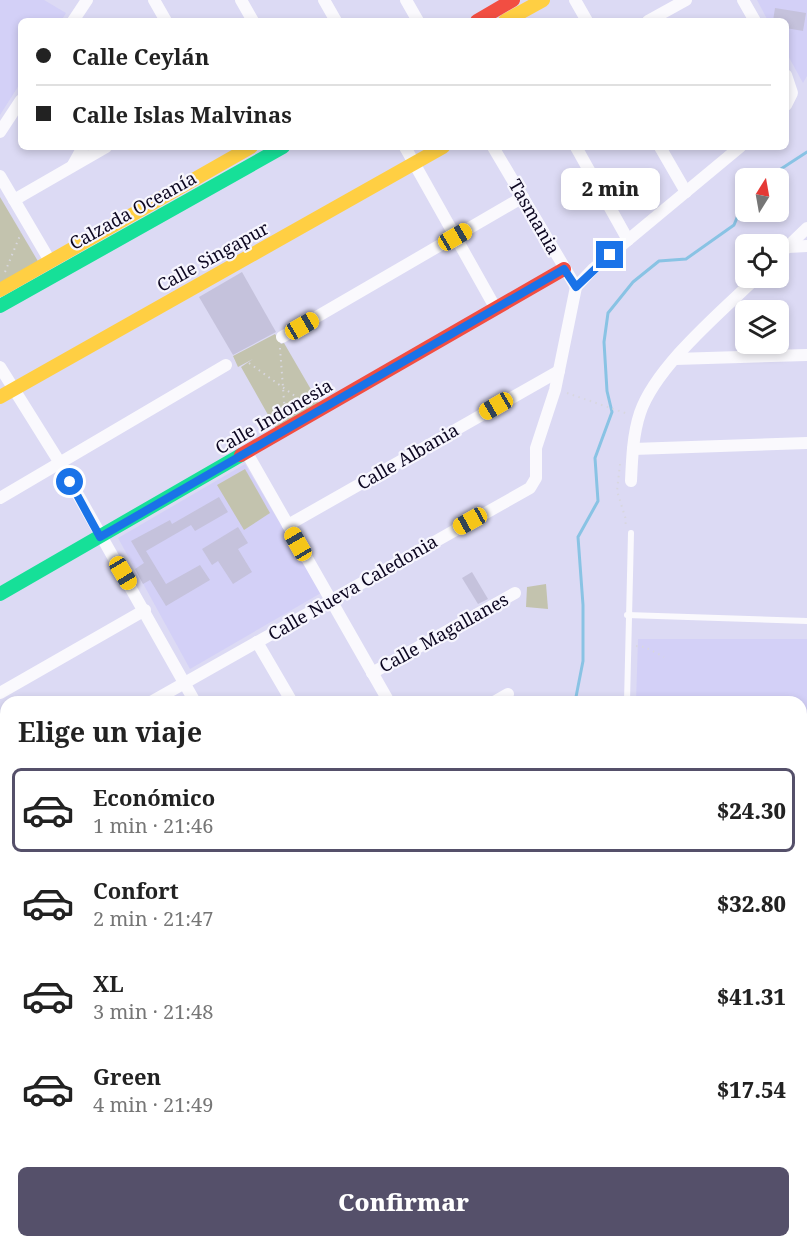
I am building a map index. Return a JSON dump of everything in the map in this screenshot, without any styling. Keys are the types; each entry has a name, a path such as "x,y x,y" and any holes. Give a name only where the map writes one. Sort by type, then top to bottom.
{"street":[{"path":"75,18 87,0"},
{"path":"154,0 163,18"},
{"path":"241,0 251,18"},
{"path":"324,0 333,18"},
{"path":"406,0 416,18"},
{"path":"500,13 513,0"},
{"path":"486,18 543,0"},
{"path":"574,0 585,18"},
{"path":"670,16 686,0"},
{"path":"743,0 753,18"},
{"path":"789,81 792,87 789,101"},
{"path":"0,132 18,105"},
{"path":"72,166 82,150"},
{"path":"14,200 101,150"},
{"name":"Calzada Oceanía","path":"1,284 50,261 242,150"},
{"path":"244,150 249,166"},
{"name":"Calzada Oceanía","path":"0,306 278,150"},
{"path":"407,150 496,309"},
{"name":"Calle Singapur","path":"0,397 438,150"},
{"name":"Tasmania","path":"495,150 576,287"},
{"path":"578,150 628,240"},
{"path":"662,150 686,192"},
{"path":"576,287 628,240 736,150"},
{"path":"0,176 50,261"},
{"path":"281,341 523,197"},
{"path":"789,246 807,228"},
{"path":"789,250 807,246"},
{"name":"Calle Indonesia","path":"0,594 564,269"},
{"name":"Calle Nueva Caledonia","path":"161,696 530,488 536,478 536,448 555,390 576,287"},
{"path":"631,481 633,449 645,401 675,359 746,288"},
{"path":"675,359 807,355"},
{"path":"0,498 226,365"},
{"path":"0,367 60,463 192,696"},
{"name":"Calle Albania","path":"288,525 559,371"},
{"path":"633,449 804,443 807,431"},
{"path":"247,453 385,696"},
{"name":"Calle Magallanes","path":"372,673 515,593"},
{"path":"0,693 145,610"},
{"path":"257,642 288,696"},
{"path":"504,696 508,694"}],"lane":[{"path":"627,696 627,615 631,533"},
{"path":"627,615 807,621"}],"path":[{"path":"1,284 21,232 27,242"},
{"path":"281,341 285,415"},
{"path":"249,363 313,409"},
{"path":"562,392 624,411"},
{"path":"627,645 645,647 664,657"}],"shaded area":[{"path":"0,0 44,0 66,13 63,18 18,18 18,87 0,115"},
{"path":"757,0 807,0 807,76 803,83 789,57 789,18 766,18"},
{"path":"245,464 321,593 190,669 118,538"},
{"path":"638,639 807,639 807,696 636,696"}],"green space":[{"path":"0,197 39,263 0,286"},
{"path":"275,334 281,344 284,343 320,405 276,429 241,367 253,359 238,367 233,356"},
{"path":"245,469 270,513 244,530 217,485"},
{"path":"546,584 548,609 526,607 527,587"}],"building":[{"path":"775,8 806,13 803,31 789,29 789,18 773,18"},
{"path":"242,272 276,332 233,355 199,297"},
{"path":"219,497 228,512 195,531 191,525 146,551 166,584 200,565 210,580 166,606 150,580 143,584 135,569 144,563 131,541 170,520 172,524"},
{"path":"238,527 248,543 238,549 252,572 233,584 218,561 212,565 202,549"},
{"path":"472,572 488,599 478,604 462,578"}],"waterway":[{"path":"782,168 807,152"},
{"path":"576,696 583,661 583,605 578,537 598,501 595,458 612,412 607,391 604,342 608,313 633,282 659,261 686,259 735,222"}],"traffic: fast":[{"path":"0,306 278,150"},
{"path":"0,594 241,455"}],"traffic: slow":[{"path":"510,18 543,0"},
{"path":"0,290 246,150"},
{"path":"0,397 438,150"}],"traffic: jam":[{"path":"482,18 513,0"},
{"path":"241,455 564,269"}],"route":[{"path":"70,482 100,537 564,269 576,287 610,255"}]}
